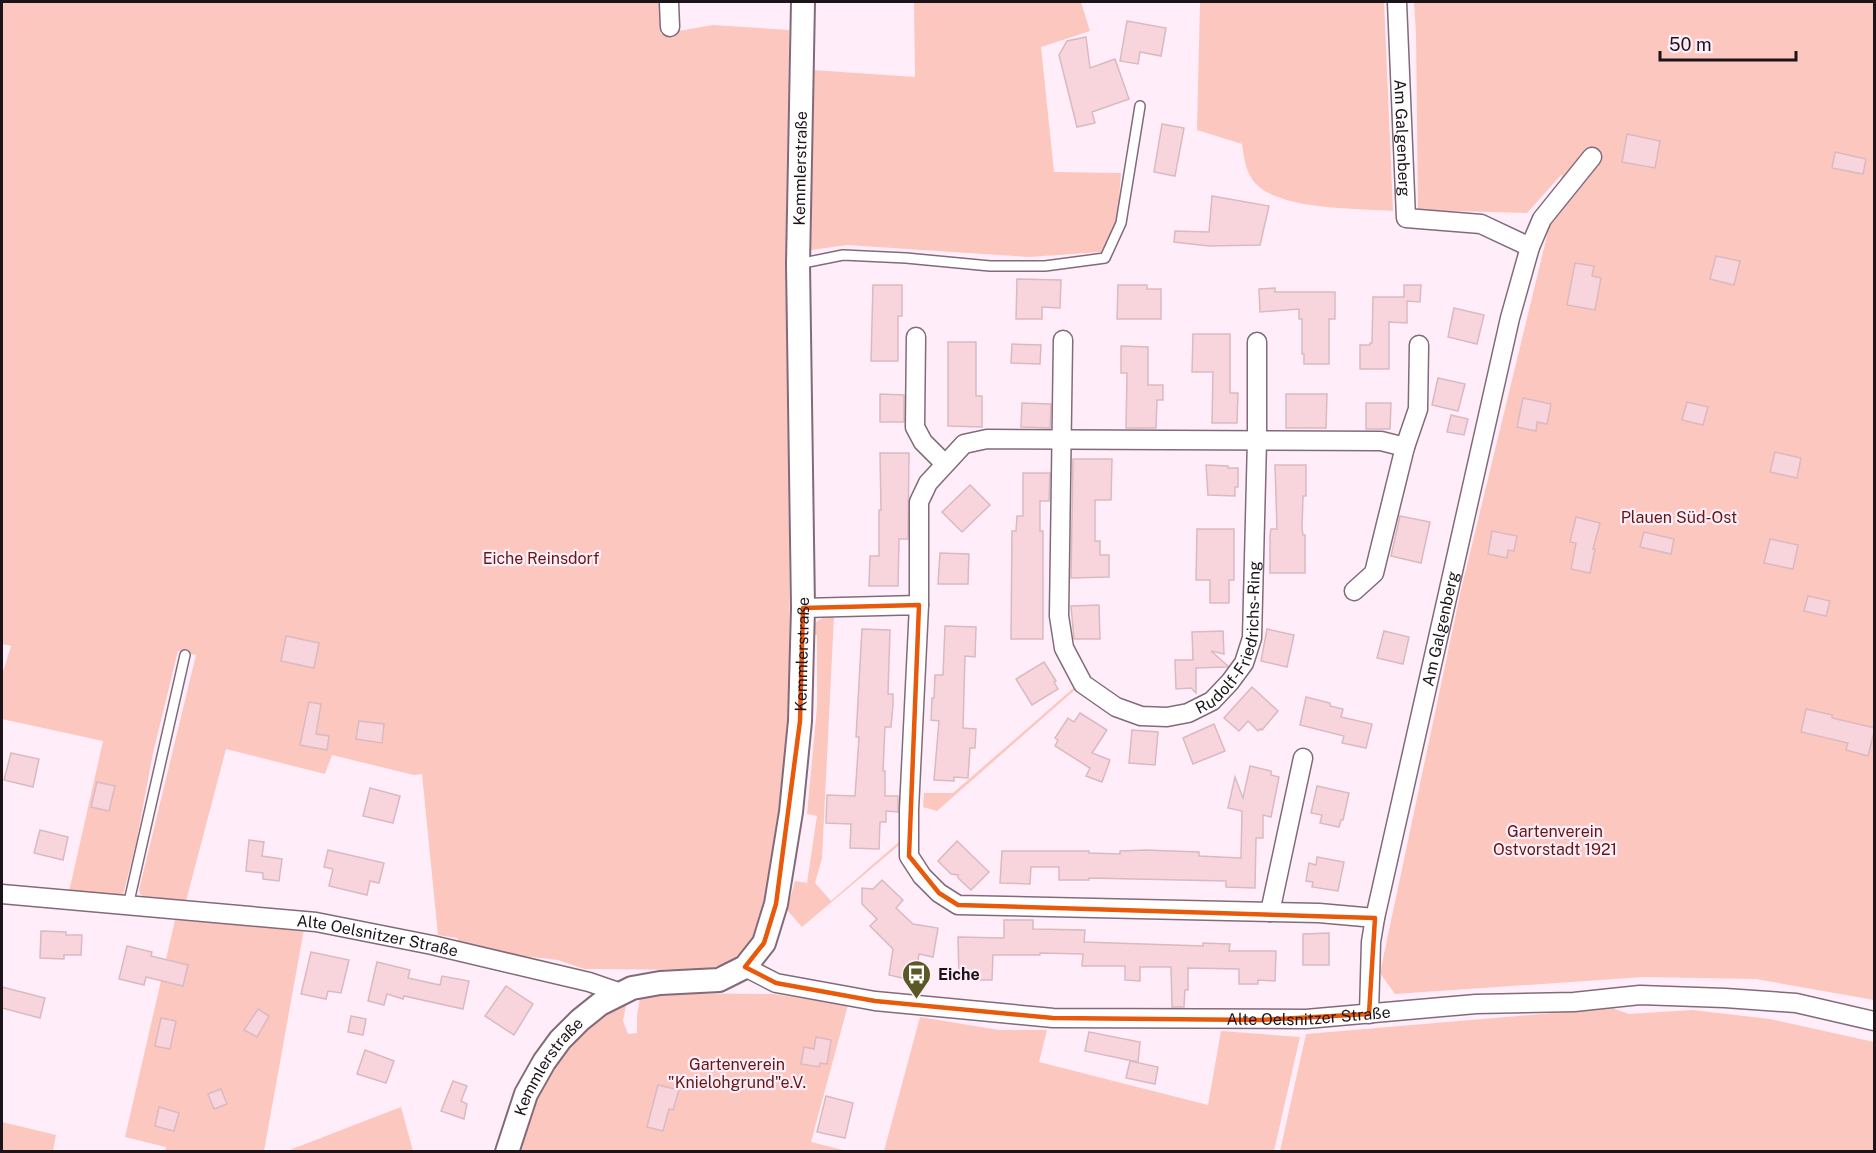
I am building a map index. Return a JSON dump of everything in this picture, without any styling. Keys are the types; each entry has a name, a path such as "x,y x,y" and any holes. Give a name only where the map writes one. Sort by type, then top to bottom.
{"street":[{"path":"669,2 670,27"},
{"name":"Kemmlerstraße","path":"507,1152 526,1094 544,1062 560,1040 580,1020 600,1004 632,988 660,983 719,981 746,967 764,943 776,904 790,812 800,722 803,608 798,264 803,2"},
{"name":"Am Galgenberg","path":"1397,2 1406,218 1480,224 1530,247"},
{"name":"Am Galgenberg","path":"1369,1014 1371,942 1375,918 1510,318 1530,247 1542,219 1592,157"},
{"path":"916,337 915,427 923,442 944,463"},
{"name":"Rudolf-Friedrichs-Ring","path":"1063,340 1059,616 1064,648 1083,684 1116,707 1141,716 1167,717 1188,713 1212,701 1244,663 1252,638 1257,342"},
{"path":"1354,591 1374,573 1405,447 1418,409 1419,345"},
{"path":"1375,918 1270,912 958,905 939,893 922,876 909,856 909,810 919,605 919,502 928,483 944,463 964,444 987,439 1381,441 1405,447"},
{"path":"803,608 919,605"},
{"path":"1270,912 1304,758"},
{"name":"Alte Oelsnitzer Straße","path":"2,894 316,922 432,945 590,981 621,993"},
{"name":"Alte Oelsnitzer Straße","path":"746,967 776,983 875,1001 1053,1018 1271,1020 1476,1004 1574,1002 1640,995 1796,1003 1875,1021"}],"lane":[{"path":"798,264 843,255 1045,267 1105,258 1121,223 1140,106"},
{"path":"128,906 185,655"}],"highlighted area":[{"path":"919,605 909,856 939,893 958,905 1375,918 1369,1014 1260,1020 1053,1018 875,1001 776,983 745,967 764,943 776,904 800,721 803,608"}],"green space":[{"name":"Eiche Reinsdorf","path":"2,2 663,2 661,34 713,25 789,30 790,711 781,827 766,899 755,934 741,953 728,963 703,970 584,969 558,960 523,956 460,943 457,938 438,935 422,774 414,775 332,755 325,774 226,749 186,901 148,899 140,894 139,890 196,655 178,651 153,753 136,844 123,895 69,892 103,741 2,719 2,675 11,646 2,644"},
{"path":"914,2 1081,2 1090,31 1041,47 1054,172 1121,173 1115,251 1029,257 847,245 811,250 813,70 915,77"},
{"path":"1200,2 1384,2 1393,211 1317,206 1278,197 1263,189 1252,179 1246,167 1242,144 1197,130"},
{"path":"1414,2 1874,2 1874,1000 1756,979 1644,977 1395,994 1380,973 1461,590 1562,174 1527,213 1418,210"},
{"path":"834,616 822,858 815,883 831,901 900,841 898,846 802,927 787,910 795,881 807,883 817,816 807,814 817,707 817,635 812,635 812,630 818,621"},
{"path":"1077,685 1077,688 937,811 923,807 924,793 953,793"},
{"path":"175,920 304,929 264,1151 165,1151 166,1147 125,1137"},
{"name":"Gartenverein \"Knielohgrund\"e.V.","path":"665,993 773,994 848,1005 811,1142 847,1151 516,1152 531,1099 574,1038 606,1012 627,1001 623,1021 628,1034 637,1033 640,996"},
{"path":"1612,1008 1629,1014 1692,1010 1770,1019 1874,1042 1874,1151 1280,1151 1306,1034"},
{"path":"920,1017 999,1030 1047,1030 1039,1062 1208,1105 1221,1031 1300,1037 1274,1151 884,1151"},
{"path":"401,1107 413,1151 287,1151"},
{"path":"2,1122 56,1135 53,1151 2,1151"}],"building":[{"path":"1127,21 1166,28 1161,56 1140,52 1138,64 1120,61"},
{"path":"1086,37 1090,68 1115,59 1129,99 1092,112 1095,123 1077,127 1059,55 1067,41"},
{"path":"1162,124 1184,128 1175,176 1154,172"},
{"path":"1627,134 1660,141 1655,168 1622,162"},
{"path":"1835,152 1866,159 1863,174 1832,168"},
{"path":"1212,196 1269,206 1260,245 1209,246 1174,242 1175,231 1209,232"},
{"path":"1716,256 1740,261 1734,285 1710,279"},
{"path":"1575,263 1594,266 1592,276 1601,278 1595,310 1567,305"},
{"path":"1017,279 1061,280 1060,308 1042,307 1042,319 1016,319"},
{"path":"873,285 902,285 902,316 898,316 898,361 871,361"},
{"path":"1118,285 1147,285 1147,289 1161,289 1161,319 1117,319"},
{"path":"1404,285 1421,285 1420,302 1407,301 1407,323 1389,322 1389,369 1360,369 1360,345 1372,343 1373,297 1404,297"},
{"path":"1275,288 1275,292 1335,292 1335,319 1329,319 1329,364 1304,364 1302,319 1299,319 1299,309 1260,312 1259,289"},
{"path":"1454,308 1484,315 1477,344 1448,337"},
{"path":"1193,334 1230,334 1230,393 1238,393 1237,423 1212,423 1213,372 1192,372"},
{"path":"948,342 976,342 976,396 982,396 982,427 948,426"},
{"path":"1012,344 1041,345 1040,364 1011,363"},
{"path":"1121,346 1148,347 1148,385 1163,385 1163,400 1157,400 1156,428 1126,428 1127,373 1121,373"},
{"path":"1438,378 1465,384 1458,411 1432,405"},
{"path":"880,394 904,395 904,422 880,422"},
{"path":"1286,394 1327,394 1326,428 1286,428"},
{"path":"1523,398 1551,404 1547,424 1537,422 1536,431 1517,427"},
{"path":"1687,402 1708,407 1703,425 1682,420"},
{"path":"1022,403 1051,404 1050,428 1021,427"},
{"path":"1366,403 1391,403 1390,429 1366,429"},
{"path":"1451,415 1468,419 1464,435 1447,432"},
{"path":"1775,452 1801,458 1797,478 1770,472"},
{"path":"880,453 909,453 908,539 899,539 898,586 869,586 870,556 879,556"},
{"path":"1073,459 1112,459 1111,500 1095,500 1095,541 1100,541 1100,555 1109,555 1109,577 1071,578"},
{"path":"1206,465 1238,468 1238,487 1235,487 1235,496 1208,495"},
{"path":"1275,465 1306,465 1306,496 1303,496 1302,529 1305,535 1305,573 1270,573 1270,535 1271,529 1277,529"},
{"path":"1023,473 1050,473 1049,501 1040,501 1040,531 1043,531 1043,639 1011,639 1012,531 1016,531 1017,516 1023,516"},
{"path":"970,485 990,505 962,532 942,512"},
{"path":"1400,516 1430,522 1421,563 1391,556"},
{"path":"1576,517 1600,523 1590,573 1571,569 1576,543 1570,542"},
{"path":"1197,529 1234,529 1234,580 1229,580 1229,603 1210,603 1210,580 1196,580"},
{"path":"1492,531 1517,536 1514,551 1508,550 1507,558 1488,554"},
{"path":"1644,532 1674,539 1671,554 1640,547"},
{"path":"1770,539 1798,545 1793,569 1764,563"},
{"path":"940,553 969,554 968,584 938,584"},
{"path":"1808,596 1830,601 1826,616 1804,611"},
{"path":"1099,605 1100,639 1074,639 1071,606"},
{"path":"945,626 976,627 975,657 965,656 963,728 976,729 975,748 970,748 968,778 954,777 954,781 934,780 939,721 931,720 932,698 934,698 935,675 943,675"},
{"path":"862,629 890,630 888,694 893,694 893,705 891,727 885,727 883,771 885,771 885,796 898,796 898,812 886,811 886,822 880,822 879,849 850,848 851,824 826,823 827,795 855,796"},
{"path":"1267,629 1294,635 1287,667 1261,661"},
{"path":"1223,631 1224,654 1211,651 1228,666 1196,668 1196,693 1191,688 1176,689 1175,660 1193,660 1192,632"},
{"path":"1384,631 1409,637 1403,664 1377,658"},
{"path":"286,636 319,643 314,668 281,661"},
{"path":"1044,662 1056,681 1054,682 1058,689 1032,705 1016,679"},
{"path":"1252,687 1278,711 1262,730 1258,731 1248,721 1239,731 1224,718"},
{"path":"1306,697 1343,709 1341,717 1372,724 1366,748 1342,743 1344,736 1300,725"},
{"path":"309,702 321,704 316,734 329,736 327,750 300,745"},
{"path":"1806,709 1875,728 1868,756 1846,750 1848,743 1801,732"},
{"path":"1080,713 1107,730 1092,753 1110,760 1102,782 1086,776 1090,768 1055,746 1058,740 1055,738 1068,718 1074,722"},
{"path":"359,721 384,724 382,743 356,739"},
{"path":"1214,724 1225,751 1193,764 1183,738"},
{"path":"1132,730 1158,732 1155,765 1129,763"},
{"path":"11,753 39,759 33,787 4,780"},
{"path":"1250,766 1271,771 1271,775 1279,777 1271,817 1263,815 1263,838 1256,838 1255,888 1226,887 1226,881 1089,878 1089,880 1059,880 1059,867 1031,867 1030,884 1000,883 1002,851 1089,851 1089,853 1120,854 1120,851 1146,850 1199,852 1199,856 1241,858 1242,811 1228,808 1235,777 1243,798"},
{"path":"97,782 115,786 109,811 91,807"},
{"path":"1317,786 1349,793 1343,820 1339,827 1320,823 1322,815 1311,813"},
{"path":"370,788 400,796 393,823 363,816"},
{"path":"40,830 68,837 63,860 34,853"},
{"path":"249,840 264,842 262,856 282,859 279,881 263,879 263,873 246,871"},
{"path":"957,841 989,872 971,890 958,878 958,875 951,874 938,861"},
{"path":"328,850 384,863 379,883 370,881 367,895 329,886 333,869 324,867"},
{"path":"1317,857 1344,862 1338,891 1312,887 1313,882 1306,881 1309,863 1316,865"},
{"path":"882,880 903,900 896,908 913,924 938,928 933,957 919,954 915,981 889,975 893,949 870,926 877,919 862,904 862,888 873,889"},
{"path":"1004,920 1033,920 1033,929 1085,930 1084,942 1203,946 1203,943 1230,944 1229,951 1276,951 1275,981 1258,980 1258,984 1239,984 1239,969 1188,968 1188,990 1185,990 1184,1007 1172,1007 1171,967 1140,967 1140,981 1125,980 1125,966 1082,966 1083,954 1040,953 1040,955 993,955 992,980 959,980 958,937 1004,938"},
{"path":"41,931 82,935 81,955 64,955 64,959 40,958"},
{"path":"1329,933 1329,965 1303,965 1303,934"},
{"path":"127,946 152,952 151,956 188,965 183,986 146,977 144,985 119,979"},
{"path":"311,952 349,960 341,993 328,991 326,999 301,994"},
{"path":"377,962 410,970 408,978 440,985 442,976 469,981 463,1009 404,996 403,999 387,994 384,1005 368,1001"},
{"path":"506,986 533,1004 514,1035 485,1016"},
{"path":"2,987 45,998 40,1018 2,1008"},
{"path":"258,1009 269,1016 257,1037 244,1030"},
{"path":"351,1016 366,1019 363,1035 348,1032"},
{"path":"161,1018 176,1021 170,1049 155,1046"},
{"path":"1089,1032 1140,1042 1138,1062 1085,1051"},
{"path":"816,1037 831,1040 827,1064 820,1063 819,1067 801,1064 804,1047 814,1049"},
{"path":"365,1050 394,1061 386,1083 357,1074"},
{"path":"1130,1061 1158,1067 1155,1084 1126,1078"},
{"path":"453,1081 467,1086 461,1101 467,1104 464,1119 441,1111"},
{"path":"658,1085 679,1090 673,1110 669,1109 663,1131 647,1127"},
{"path":"221,1089 227,1104 214,1109 208,1094"},
{"path":"826,1096 853,1103 845,1138 817,1132"},
{"path":"159,1107 179,1113 174,1131 155,1126"}],"place":[{"name":"Eiche","path":"917,1000"}],"park label":[{"name":"Plauen Süd-Ost","path":"1679,517"},
{"name":"Gartenverein Ostvorstadt 1921","path":"1555,840"}]}
